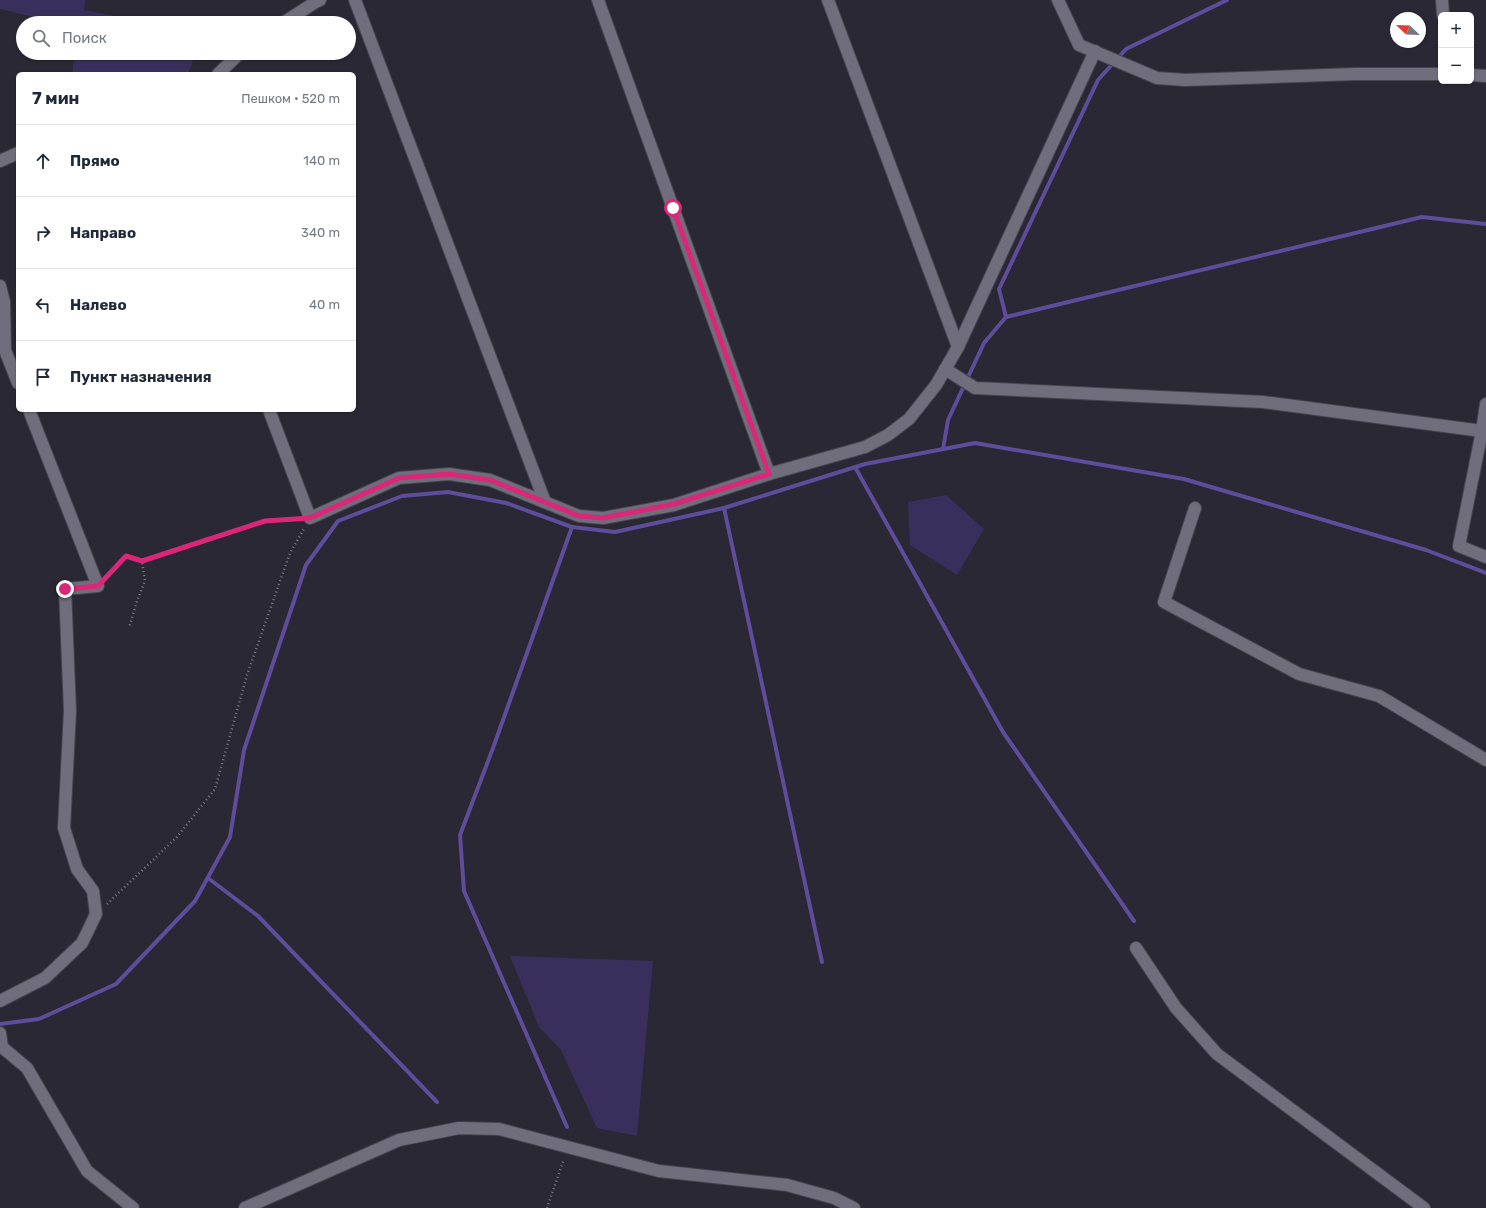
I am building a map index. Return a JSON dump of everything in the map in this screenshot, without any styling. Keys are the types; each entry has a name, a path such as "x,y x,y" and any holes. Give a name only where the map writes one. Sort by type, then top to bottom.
{"street":[{"path":"294,16 320,0"},
{"path":"355,0 545,502"},
{"path":"598,0 769,474"},
{"path":"828,0 958,347"},
{"path":"1058,0 1079,45 1157,78 1185,80 1355,74 1438,74"},
{"path":"1442,0 1443,12"},
{"path":"270,412 310,518 399,478 449,474 490,480 579,516 603,518 674,504 769,474 865,447 888,435 909,419 936,385 958,347 1095,51"},
{"path":"220,72 233,60"},
{"path":"1474,75 1486,76"},
{"path":"0,161 16,154"},
{"path":"0,286 4,302 5,350 16,378"},
{"path":"945,369 975,388 1263,402 1482,431"},
{"path":"1486,404 1459,546 1486,556"},
{"path":"0,1001 45,978 82,943 96,914 93,891 77,869 64,828 70,711 65,589 98,586 30,412"},
{"path":"1195,508 1164,602 1300,674 1379,696 1486,760"},
{"path":"1136,948 1176,1008 1217,1054 1424,1208"},
{"path":"0,1033 2,1047 27,1068 87,1171 133,1208"},
{"path":"245,1208 399,1140 459,1128 499,1128 659,1171 787,1185 834,1198 854,1208"}],"path":[{"path":"98,586 126,556 142,561 265,521 310,518"},
{"path":"96,914 178,838 215,789 246,675 290,553 310,518"},
{"path":"129,628 145,581 142,561"},
{"path":"547,1208 568,1147"}],"shaded area":[{"path":"0,0 85,0 84,10 114,16 30,16 0,9"},
{"path":"74,60 193,60 189,72 72,72"},
{"path":"946,495 984,529 957,575 910,545 908,502"},
{"path":"510,956 653,961 637,1136 597,1128 561,1050 539,1027"}],"waterway":[{"path":"1006,317 999,289 1098,80 1126,49 1227,0"},
{"path":"943,449 948,420 984,343 1006,317 1422,217 1486,224"},
{"path":"0,1024 39,1019 116,984 195,901 230,837 244,750 306,565 338,521 402,496 448,492 506,503 572,527 615,532 724,508 865,464 975,443 1184,479 1426,550 1486,573"},
{"path":"855,467 1003,732 1134,921"},
{"path":"724,508 822,962"},
{"path":"567,1127 464,891 460,835 493,748 572,527"},
{"path":"208,878 258,916 437,1102"}],"route":[{"path":"65,589 98,586 126,556 142,561 265,521 310,518 399,478 449,474 490,480 579,516 603,518 674,504 769,474 673,208"}]}
